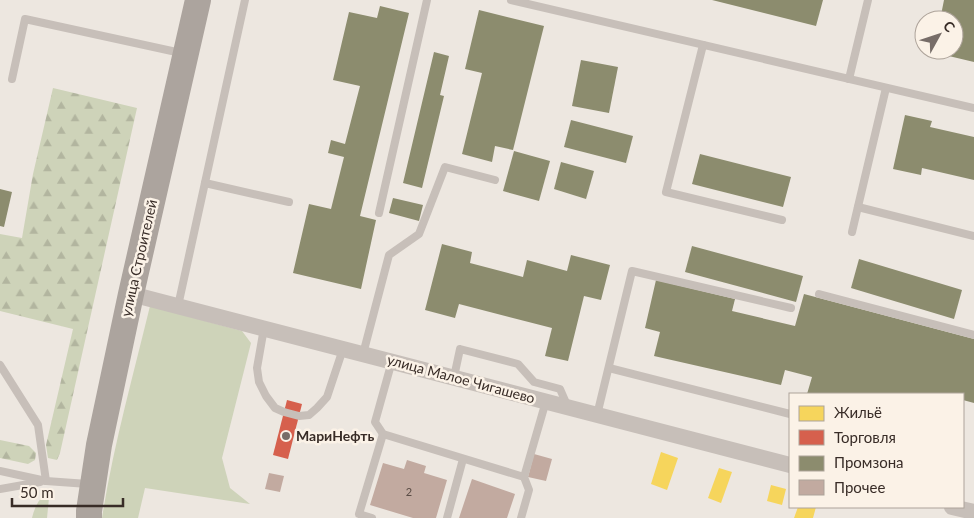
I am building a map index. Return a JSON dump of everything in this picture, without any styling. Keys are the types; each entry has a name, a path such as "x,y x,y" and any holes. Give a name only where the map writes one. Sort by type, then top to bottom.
{"main road":[{"name":"улица Строителей","path":"88,518 99,445 131,294 198,0"}],"street":[{"name":"улица Малое Чигашево","path":"131,294 789,465"},
{"path":"956,508 974,512"}],"lane":[{"path":"178,306 245,0"},
{"path":"379,213 427,0"},
{"path":"511,0 974,108"},
{"path":"849,79 868,0"},
{"path":"12,79 25,19 186,54"},
{"path":"703,45 666,192 782,220"},
{"path":"852,232 886,88"},
{"path":"362,354 389,255 419,234 445,167 495,180"},
{"path":"205,184 289,202"},
{"path":"858,207 974,236"},
{"path":"598,415 632,271 791,308"},
{"path":"819,294 974,336"},
{"path":"264,328 257,368 259,382 275,408 299,416 309,415 327,397 343,349"},
{"path":"454,377 460,349 518,364 534,382 560,389 568,407"},
{"path":"392,361 375,422 383,434 524,477"},
{"path":"0,365 38,425 46,481"},
{"path":"609,368 789,414"},
{"path":"521,518 529,490 524,477 546,401"},
{"path":"372,518 359,514 383,434"},
{"path":"447,518 464,459"},
{"path":"0,471 46,481 92,485"},
{"path":"0,489 46,481"}],"green space":[{"path":"53,88 137,108 57,460 48,458 46,445 73,329 0,311 0,234 22,238 33,174"},
{"path":"150,306 242,331 251,343 222,458 230,488 250,504 145,488 138,518 102,518 118,438"},
{"path":"0,440 29,446 36,453 35,460 28,464 0,458"},
{"path":"45,494 49,498 47,518 32,518 40,499"}],"building: Жильё":[{"path":"661,452 678,458 667,490 651,484"},
{"path":"719,468 732,472 721,503 708,498"},
{"path":"771,485 786,489 782,505 767,501"},
{"path":"798,508 816,508 813,518 794,518"}],"building: Торговля":[{"name":"МариНефть","path":"287,400 302,404 288,459 273,455"}],"building: Промзона":[{"path":"712,0 823,0 816,26"},
{"path":"944,0 974,0 974,62 964,60 964,10 942,10"},
{"path":"380,6 409,13 360,216 376,220 361,289 293,273 309,204 331,209 344,157 328,153 331,140 345,144 360,86 333,80 349,12 377,18"},
{"path":"479,10 544,26 513,150 495,146 492,162 462,154 482,73 465,69"},
{"path":"434,52 449,56 440,95 444,96 422,188 403,183"},
{"path":"581,60 618,67 609,113 572,106"},
{"path":"905,115 932,121 930,127 974,137 974,180 922,168 921,175 893,169"},
{"path":"571,120 633,136 626,163 564,147"},
{"path":"514,151 550,161 539,201 503,191"},
{"path":"700,154 791,177 783,207 692,184"},
{"path":"561,162 594,171 586,199 554,189"},
{"path":"0,189 12,192 4,227 0,226"},
{"path":"393,198 423,205 419,221 389,213"},
{"path":"442,244 472,252 470,263 523,277 527,260 567,271 571,255 610,265 601,300 584,296 568,361 545,356 552,328 459,304 455,318 425,310"},
{"path":"692,246 803,276 796,302 685,272"},
{"path":"859,259 962,290 954,319 851,288"},
{"path":"656,280 735,299 732,311 795,326 804,294 974,339 974,403 964,400 964,393 807,393 812,377 785,370 781,385 654,356 660,332 645,328"}],"building: Прочее":[{"path":"534,454 552,459 546,481 528,477"},
{"path":"407,460 426,466 424,473 447,480 436,518 413,518 370,505 383,463 404,469"},
{"path":"269,473 284,476 280,492 265,489"},
{"path":"472,479 515,494 507,518 459,518"}],"place":[{"name":"МариНефть","path":"286,436"}]}
